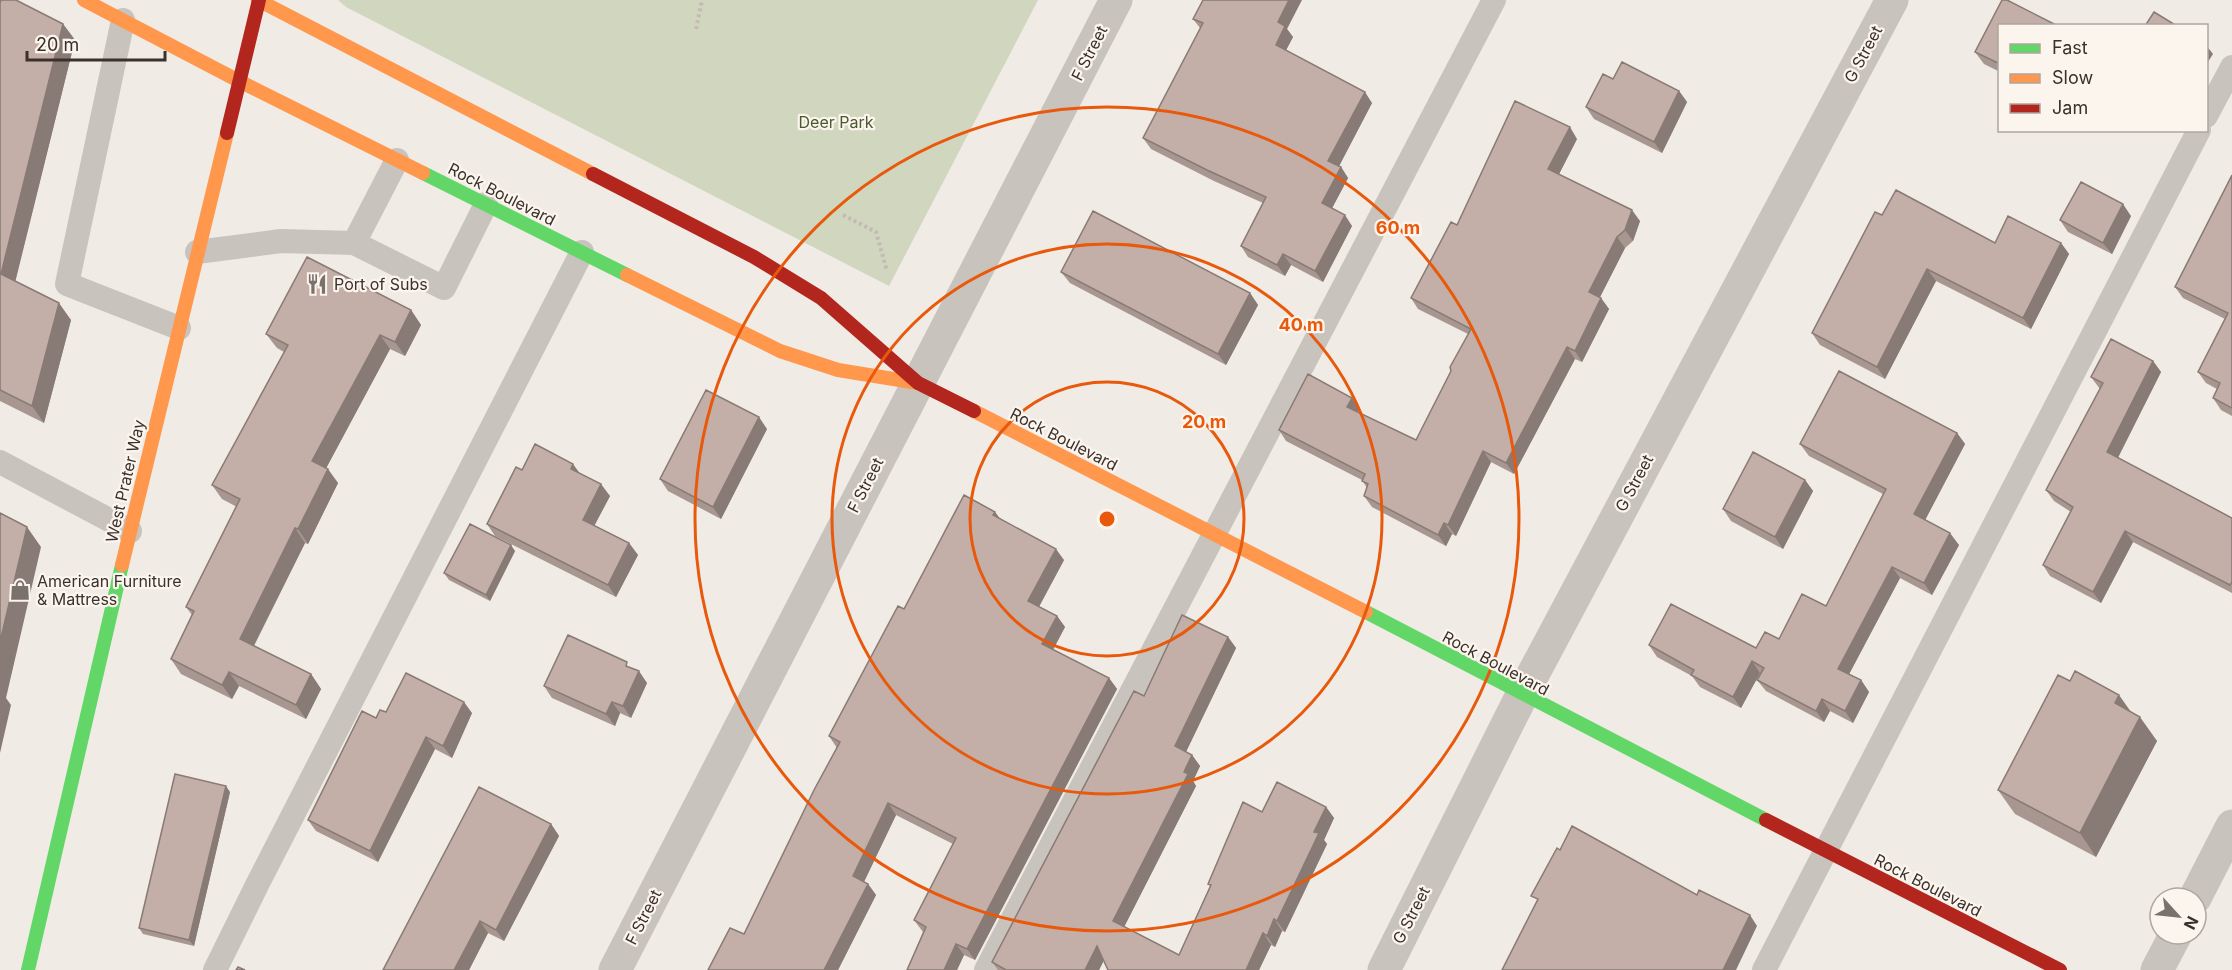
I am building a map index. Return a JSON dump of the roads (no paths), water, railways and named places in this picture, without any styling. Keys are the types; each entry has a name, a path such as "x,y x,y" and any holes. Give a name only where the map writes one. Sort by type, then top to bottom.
{"main road":[{"name":"Rock Boulevard","path":"84,0 239,81 780,351 838,370 918,383"},
{"name":"Rock Boulevard","path":"258,0 753,257 821,298 918,383 2060,970"},
{"name":"West Prater Way","path":"28,970 130,531 258,0"}],"street":[{"name":"F Street","path":"615,970 1116,0"},
{"name":"G Street","path":"1384,970 1522,695 1892,0"},
{"path":"2201,886 2232,826"},
{"path":"2157,970 2170,946"}],"lane":[{"path":"986,970 1494,0"},
{"path":"123,20 67,284 179,328"},
{"path":"2208,112 2232,67"},
{"path":"1764,970 2198,132"},
{"path":"354,243 397,160"},
{"path":"197,252 281,241 354,243 444,288 486,204"},
{"path":"215,970 582,252"},
{"path":"0,462 130,531"}],"place":[{"name":"Port of Subs","path":"317,284"},
{"name":"American Furniture & Mattress","path":"20,590"}],"park label":[{"name":"Deer Park","path":"836,122"}]}
